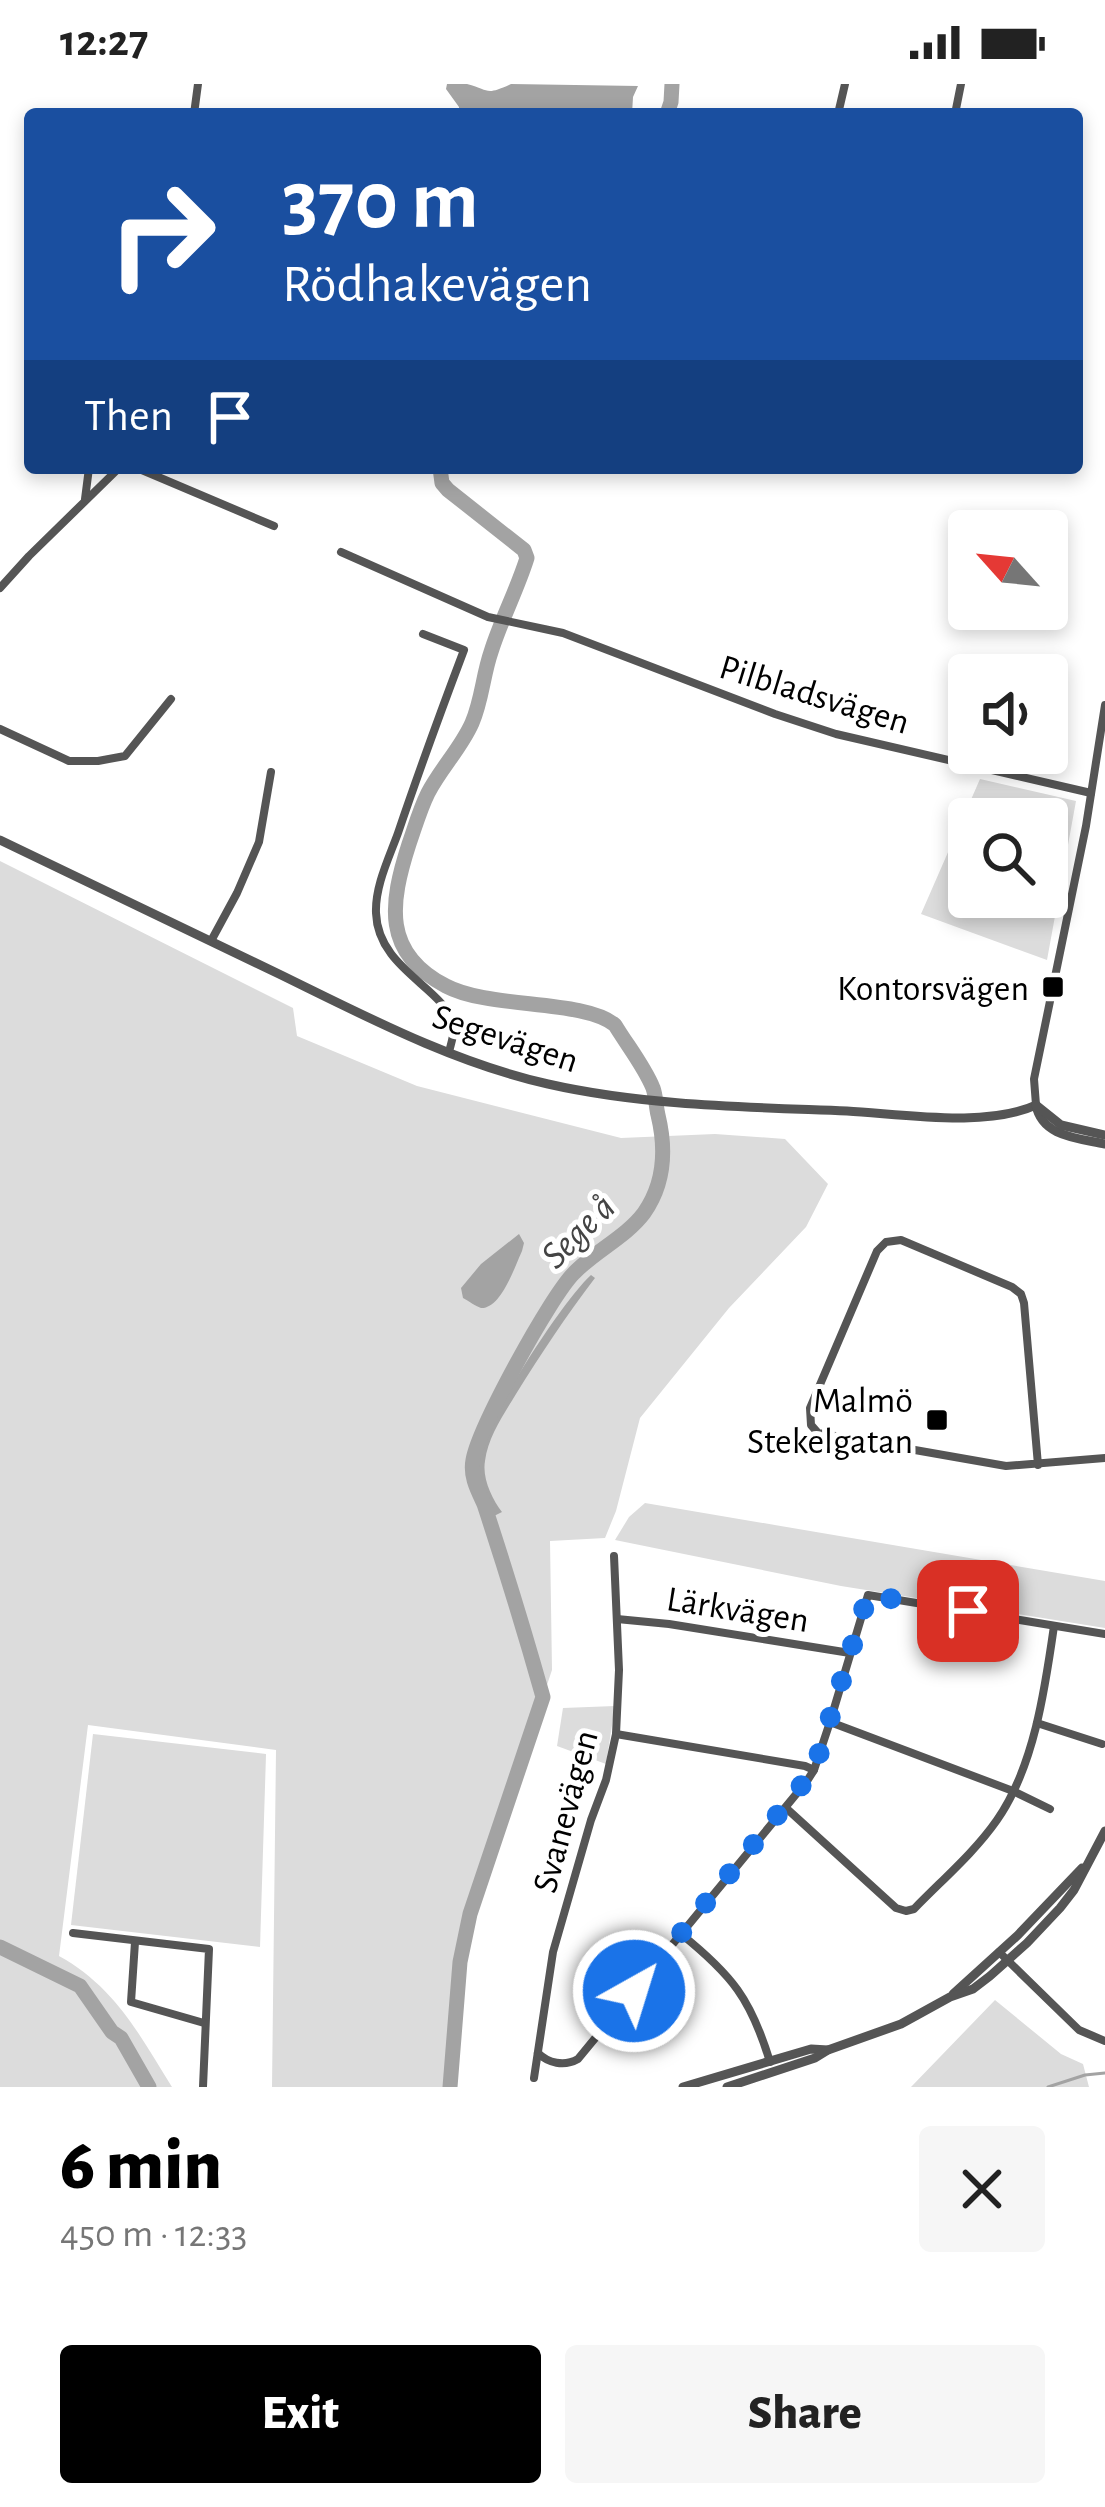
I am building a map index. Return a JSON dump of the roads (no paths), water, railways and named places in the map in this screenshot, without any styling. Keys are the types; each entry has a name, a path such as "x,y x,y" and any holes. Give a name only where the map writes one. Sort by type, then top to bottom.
{"street":[{"path":"85,501 88,474"},
{"path":"0,588 113,474"},
{"path":"151,474 274,526"},
{"name":"Pilbladsvägen","path":"341,552 488,617 563,633 836,734 1091,793"},
{"path":"423,634 464,650 382,881 376,912 390,952 450,1015 454,1029 449,1052"},
{"path":"0,729 69,761 98,761 125,756 171,699"},
{"path":"1105,705 1034,1079 1036,1105 1061,1125 1105,1140"},
{"path":"211,941 259,842 271,772"},
{"name":"Segevägen","path":"0,840 449,1052 543,1083 658,1100 975,1118 1017,1114 1036,1105"},
{"path":"1037,1465 1021,1294 901,1240 886,1242 877,1251 810,1408 811,1425 818,1433 1006,1466 1037,1465 1105,1458"},
{"name":"Svanevägen","path":"534,2078 553,1952 616,1734 619,1670 614,1556"},
{"path":"538,2053 544,2060 563,2064 578,2059 814,1770 868,1595 1105,1634"},
{"name":"Lärkvägen","path":"617,1619 850,1653"},
{"path":"786,1808 892,1905 914,1909 977,1844 1013,1791 1043,1700 1054,1626"},
{"path":"830,1722 1013,1791 1050,1810"},
{"path":"1037,1723 1102,1744"},
{"path":"616,1734 814,1770"},
{"path":"728,2087 901,2024 950,1997 1060,1908 1105,1831"},
{"path":"73,1933 208,1948 202,2087"},
{"path":"680,1934 740,1989 774,2074"},
{"path":"135,1942 131,2002 204,2023"},
{"path":"1003,1957 1079,2030 1105,2041"},
{"path":"683,2087 811,2050 828,2050"}],"waterway":[{"name":"Sege å","path":"669,108 672,84"},
{"name":"Sege å","path":"441,474 448,490 524,550 527,558 491,652 472,723 428,793 409,844 395,906 401,942 425,973 464,993 581,1011 615,1025 653,1088 663,1153 660,1178 644,1213 563,1287 501,1393 473,1460 472,1472 543,1697 470,1914 460,1962 450,2087"},
{"name":"Sege å","path":"0,1947 80,1986 121,2038 149,2087"},
{"path":"1048,2087 1105,2073"}],"place":[{"name":"Kontorsvägen","path":"1053,987"},
{"name":"Malmö Stekelgatan","path":"937,1420"}]}
